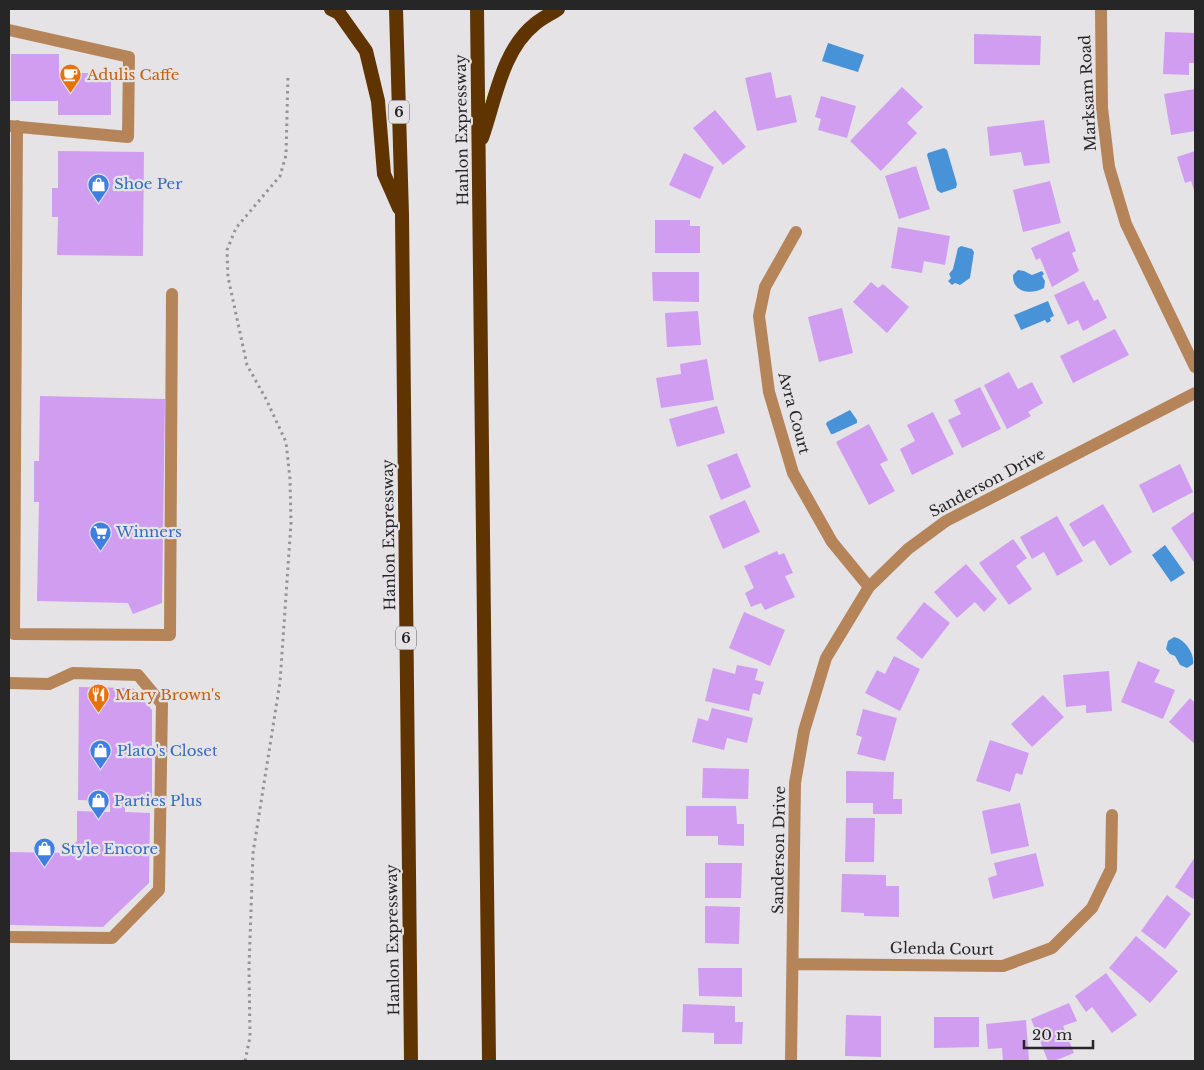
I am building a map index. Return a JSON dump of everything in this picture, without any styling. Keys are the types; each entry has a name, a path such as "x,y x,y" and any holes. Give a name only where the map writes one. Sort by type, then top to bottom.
{"highway":[{"path":"331,9 339,13 366,51 378,101 384,174 402,216"},
{"name":"Hanlon Expressway","path":"396,9 402,216 411,1061"},
{"name":"Hanlon Expressway","path":"478,9 489,1061"},
{"path":"478,149 505,68 518,44 534,25 558,9"}],"street":[{"name":"Marksam Road","path":"1101,9 1102,108 1109,167 1126,224 1195,367"},
{"path":"9,30 129,57 128,137 13,126 12,453 14,634 170,635 172,294"},
{"name":"Avra Court","path":"796,232 766,287 759,316 769,392 793,473 832,542 869,587"},
{"name":"Sanderson Drive","path":"791,1061 794,964 795,783 804,731 826,658 869,587 908,549 946,521 1195,393"},
{"path":"9,683 49,684 73,672 138,675 162,704 159,890 112,938 9,937"},
{"name":"Glenda Court","path":"794,964 1003,966 1052,948 1092,908 1110,869 1112,815"}],"path":[{"path":"245,1061 250,1037 250,886 253,853 280,682 291,523 290,479 286,442 266,399 247,366 228,277 227,250 236,228 280,176 286,156 288,74"}],"water":[{"path":"828,43 864,55 858,72 822,61"},
{"path":"944,148 947,150 957,184 956,188 941,193 937,190 927,155"},
{"path":"961,246 972,249 974,252 970,278 960,285 955,283 952,285 948,281 951,278 949,274 953,269 958,248"},
{"path":"1018,270 1032,275 1042,271 1045,281 1044,288 1029,292 1019,289 1016,286 1013,275"},
{"path":"1048,301 1054,316 1050,318 1051,321 1047,323 1045,320 1021,330 1014,315"},
{"path":"850,410 857,423 831,434 826,424 827,422"},
{"path":"1165,545 1185,573 1171,582 1152,555"},
{"path":"1174,637 1182,641 1191,652 1193,664 1187,668 1180,665 1175,656 1166,649 1168,641"}],"building":[{"path":"1165,32 1195,33 1195,63 1189,63 1189,75 1163,74"},
{"path":"974,34 1041,36 1040,65 974,64"},
{"path":"11,54 59,54 59,73 111,73 111,115 58,115 58,101 11,101"},
{"path":"771,72 776,98 791,95 797,122 757,131 745,78"},
{"path":"902,87 923,107 907,123 917,133 881,171 850,141"},
{"path":"1195,89 1195,131 1171,135 1164,94"},
{"path":"821,96 856,106 847,138 818,130 821,119 815,117"},
{"path":"715,110 746,147 723,165 693,128"},
{"path":"1044,120 1050,163 1024,166 1021,152 990,156 987,127"},
{"name":"Shoe Per","path":"58,151 144,152 143,256 57,255 58,217 52,217 52,188 58,188"},
{"path":"1195,151 1195,193 1191,181 1185,183 1177,157"},
{"path":"684,153 714,167 700,199 669,185"},
{"path":"916,166 930,209 899,219 885,176"},
{"path":"1050,181 1061,223 1023,232 1013,190"},
{"path":"655,220 690,220 690,226 700,226 700,253 655,253"},
{"path":"898,227 950,236 945,265 924,261 922,273 891,268"},
{"path":"1069,231 1076,251 1072,253 1079,271 1052,287 1040,258 1036,260 1031,248"},
{"path":"652,272 699,272 699,302 653,301"},
{"path":"1084,281 1094,301 1098,299 1107,318 1083,331 1078,320 1068,325 1054,295"},
{"path":"871,282 878,288 883,284 909,307 887,333 853,302"},
{"path":"842,308 853,353 819,362 808,317"},
{"path":"698,311 701,345 667,347 665,313"},
{"path":"1115,329 1129,355 1073,383 1060,356"},
{"path":"707,359 714,400 661,408 656,378 681,374 680,364"},
{"path":"1009,372 1018,389 1032,382 1043,403 1028,412 1031,416 1007,429 984,385"},
{"path":"980,387 1001,429 962,448 948,420 961,414 954,400"},
{"name":"Winners","path":"40,396 165,399 162,603 133,614 128,603 37,601 39,502 34,502 34,461 39,461"},
{"path":"717,406 725,433 677,447 669,419"},
{"path":"933,412 954,454 912,475 900,449 915,441 907,425"},
{"path":"869,424 888,460 880,464 895,491 869,505 836,442"},
{"path":"737,453 751,487 721,500 707,465"},
{"path":"1180,464 1193,492 1153,513 1139,485"},
{"path":"745,500 760,532 723,549 709,516"},
{"path":"1103,504 1132,552 1110,566 1094,540 1083,547 1069,524"},
{"path":"1195,511 1195,564 1171,528"},
{"path":"1057,516 1083,561 1057,576 1044,552 1032,559 1020,537"},
{"path":"1013,539 1027,558 1016,566 1032,589 1009,605 979,563"},
{"path":"777,551 779,555 784,553 793,573 785,576 795,597 765,610 761,603 751,607 745,593 754,588 744,566"},
{"path":"966,564 997,599 984,612 975,602 957,618 934,592"},
{"path":"924,602 950,623 922,659 896,638"},
{"path":"744,612 785,630 770,666 729,648"},
{"path":"894,656 920,669 900,711 865,693 877,670 885,674"},
{"path":"1138,661 1160,670 1154,682 1175,690 1163,719 1121,702"},
{"path":"737,665 758,669 755,680 764,682 760,695 753,693 749,711 705,701 713,668 735,674"},
{"path":"1109,671 1112,711 1086,713 1086,705 1066,707 1063,675"},
{"path":"79,687 133,688 152,710 152,801 125,801 125,812 150,813 149,883 103,927 9,925 9,852 64,853 77,841 77,811 110,812 110,801 78,800"},
{"path":"1043,695 1064,717 1032,747 1011,724"},
{"path":"1190,698 1195,703 1195,744 1169,722"},
{"path":"712,708 753,718 747,743 727,738 724,750 692,742 698,718 708,721"},
{"path":"863,709 897,718 885,761 857,754 862,737 856,735"},
{"path":"990,740 1029,753 1022,775 1016,773 1010,792 976,781"},
{"path":"703,768 749,769 748,799 702,798"},
{"path":"846,771 894,772 893,799 902,799 902,814 873,814 873,803 846,803"},
{"path":"1020,803 1029,846 991,854 982,811"},
{"path":"686,806 736,806 737,824 744,824 744,846 718,845 718,836 686,836"},
{"path":"846,818 875,818 874,862 845,862"},
{"path":"1036,853 1044,886 993,899 988,878 997,875 994,863"},
{"path":"1195,857 1195,896 1193,899 1175,887"},
{"path":"705,863 742,863 741,898 705,898"},
{"path":"842,874 886,875 886,886 899,886 899,917 864,916 864,913 841,912"},
{"path":"1167,895 1191,914 1165,949 1141,931"},
{"path":"705,906 740,907 739,944 705,943"},
{"path":"1136,936 1178,971 1150,1003 1109,968"},
{"path":"698,968 742,968 742,997 699,996"},
{"path":"1106,973 1137,1015 1112,1033 1092,1007 1086,1012 1075,996"},
{"path":"1069,1003 1077,1021 1063,1026 1074,1053 1054,1061 1048,1061 1031,1019"},
{"path":"683,1004 735,1006 735,1022 743,1022 742,1044 714,1044 714,1033 682,1032"},
{"path":"846,1015 881,1016 881,1057 845,1056"},
{"path":"934,1017 979,1017 979,1047 934,1048"},
{"path":"1026,1020 1029,1061 1003,1061 1002,1048 988,1049 986,1024"}],"place":[{"name":"Adulis Caffe","path":"71,94"},
{"name":"Shoe Per","path":"98,203"},
{"name":"Winners","path":"100,551"},
{"name":"Mary Brown's","path":"99,714"},
{"name":"Plato's Closet","path":"101,770"},
{"name":"Parties Plus","path":"98,820"},
{"name":"Style Encore","path":"45,868"}]}
